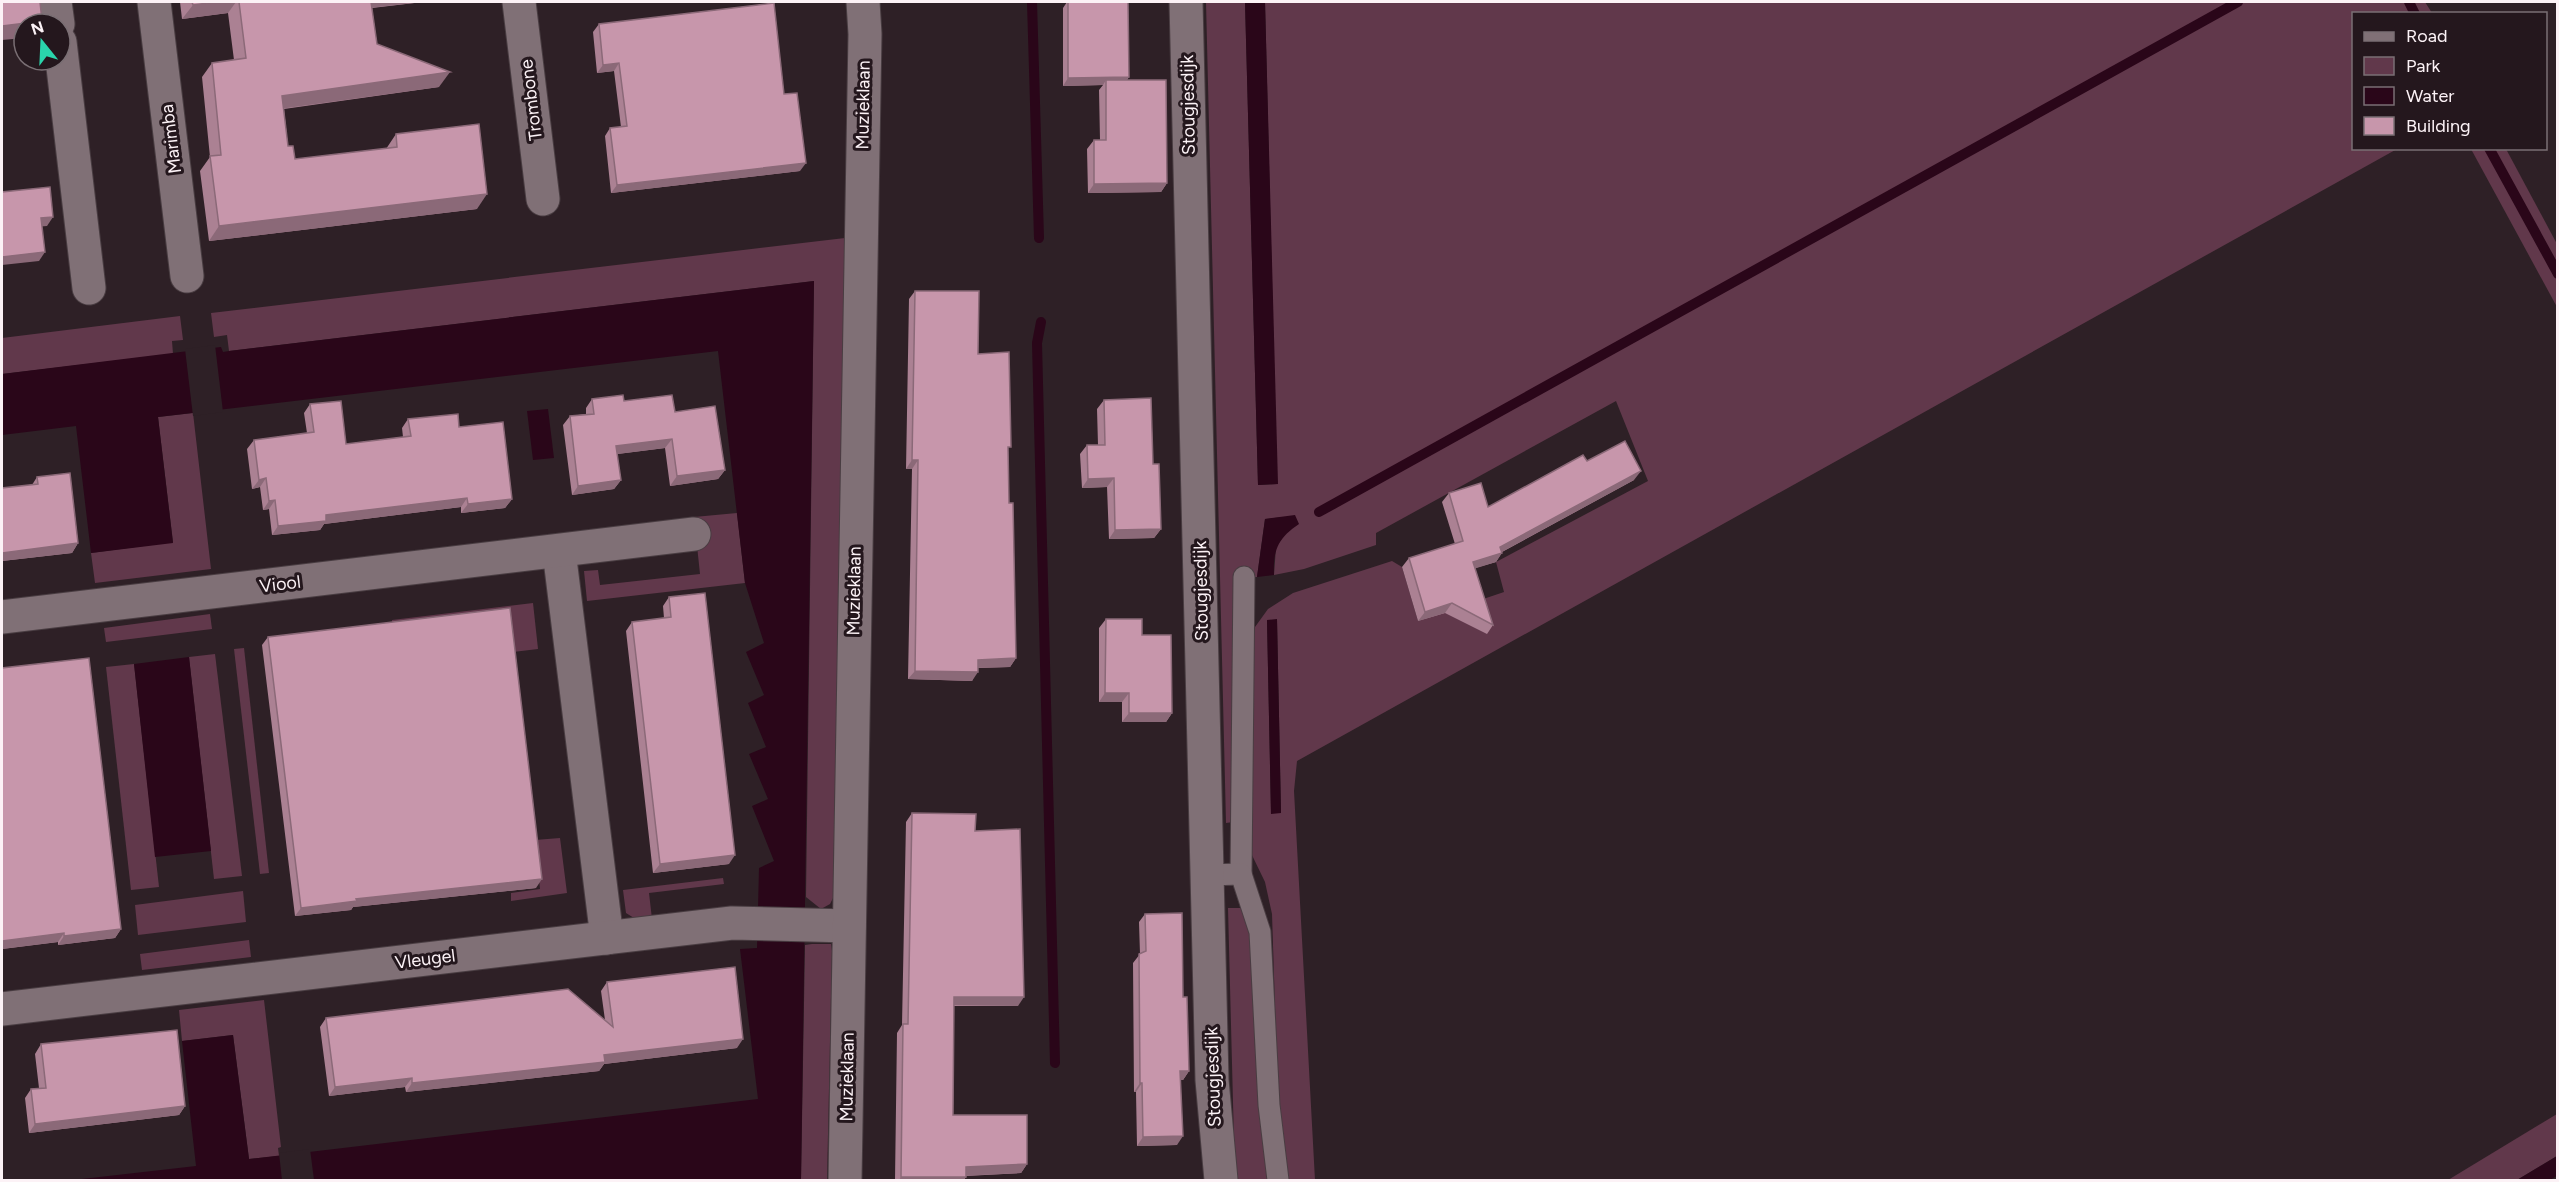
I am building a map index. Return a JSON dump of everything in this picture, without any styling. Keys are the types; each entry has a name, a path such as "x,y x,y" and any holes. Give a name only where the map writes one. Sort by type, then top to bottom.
{"street":[{"name":"Marimba","path":"154,2 187,276"},
{"name":"Trombone","path":"519,2 543,199"},
{"name":"Muzieklaan","path":"845,1180 865,34 862,2"},
{"name":"Stougjesdijk","path":"1185,2 1212,1080 1221,1180"},
{"path":"64,72 89,288"},
{"name":"Viool","path":"2,617 694,534"},
{"path":"559,551 607,938"},
{"name":"Vleugel","path":"2,1009 751,923 849,926"}],"lane":[{"path":"1244,577 1241,874 1260,932 1267,1083 1278,1180"},
{"path":"1207,875 1241,874"}],"green space":[{"path":"1206,2 1245,2 1258,485 1277,484 1265,2 2425,2 2431,12 2352,12 2352,150 2395,150 1297,761 1294,791 1315,1180 1286,1180 1277,1069 1272,914 1265,882 1250,851 1251,657 1255,627 1268,609 1293,593 1392,561 1402,567 1418,621 1504,592 1496,562 1648,481 1616,401 1376,533 1376,545 1304,569 1274,575 1276,547 1286,532 1283,517 1265,519 1257,577 1239,577 1233,822 1226,823","holes":["1267,620 1277,620 1281,813 1271,813"]},
{"path":"2472,150 2507,150 2557,244 2557,307"},
{"path":"845,238 833,898 830,904 821,909 806,897 814,281 229,351 227,335 214,337 211,313"},
{"path":"180,316 183,340 172,341 173,354 2,374 2,338"},
{"path":"193,413 211,569 95,583 91,553 173,542 158,417"},
{"path":"737,513 745,583 587,601 584,571 598,570 600,585 700,574 694,517"},
{"path":"533,603 538,649 513,652 392,627 392,620"},
{"path":"210,614 212,629 106,642 104,628"},
{"path":"244,648 269,873 260,874 234,649"},
{"path":"215,654 242,876 214,879 189,657"},
{"path":"134,664 159,887 131,890 106,667"},
{"path":"560,838 567,893 511,901 511,893 540,889 535,840"},
{"path":"723,878 724,884 649,893 652,919 634,918 626,913 623,890"},
{"path":"243,891 246,922 138,935 135,905"},
{"path":"1228,908 1241,908 1248,921 1255,956 1255,1048 1270,1180 1235,1180"},
{"path":"249,940 251,957 142,970 140,954"},
{"path":"831,944 832,951 827,1180 801,1180 805,945"},
{"path":"264,1000 281,1147 278,1148 279,1156 249,1159 233,1035 182,1041 179,1010"},
{"path":"2557,1114 2557,1156 2517,1180 2448,1180"}],"water":[{"path":"1245,2 1265,2 1278,484 1258,485"},
{"path":"814,281 801,1180 73,1180 196,1166 182,1041 233,1035 249,1159 758,1099 740,949 757,948 759,868 774,861 752,806 768,799 749,754 766,747 748,703 764,695 746,652 764,643 745,583 718,351 158,417 173,543 91,553 76,426 2,435 2,374 221,347 223,352"},
{"path":"548,409 554,458 533,460 527,411"},
{"path":"1295,515 1299,524 1286,534 1278,545 1274,575 1257,577 1265,519"},
{"path":"1277,619 1281,813 1271,814 1267,620"},
{"path":"189,657 211,851 155,857 134,664"},
{"path":"2557,1156 2557,1176 2550,1180 2517,1180"}],"pier":[{"path":"215,345 223,412 193,416 185,349"},
{"path":"310,1149 314,1180 282,1180 279,1153"}],"building":[{"path":"2,2 40,2 41,12 12,12 12,25 2,26"},
{"path":"192,2 215,2 193,5"},
{"path":"239,2 371,2 377,44 450,72 282,96 288,146 293,146 295,159 397,147 396,134 479,124 487,194 219,226 210,156 221,155 212,63 246,58"},
{"path":"1068,2 1128,2 1129,77 1068,78"},
{"path":"774,3 784,94 797,93 806,163 617,185 610,128 627,126 619,63 603,65 599,24"},
{"path":"1106,80 1166,80 1167,183 1094,184 1094,140 1106,140"},
{"path":"50,187 53,217 41,218 45,252 2,257 2,192"},
{"path":"915,291 979,291 978,354 1009,352 1011,447 1008,447 1009,503 1013,503 1016,658 978,660 978,672 915,671 918,460 912,460"},
{"path":"623,395 624,401 672,395 675,412 715,406 725,470 677,476 672,439 616,446 621,480 578,486 570,416 594,414 592,399"},
{"path":"1151,398 1153,464 1159,464 1161,529 1115,530 1114,478 1088,479 1087,445 1105,445 1104,400"},
{"path":"341,401 346,444 411,436 408,419 458,414 459,427 503,422 512,499 468,504 467,498 326,515 326,521 278,526 275,500 269,501 266,478 259,480 254,440 314,432 310,404"},
{"path":"1625,441 1641,471 1500,547 1502,553 1473,562 1493,625 1452,603 1425,612 1409,558 1463,541 1449,493 1481,483 1488,507 1583,455 1587,461"},
{"path":"70,473 78,543 2,553 2,488 38,484 37,477"},
{"path":"705,593 735,855 660,864 632,622 671,617 669,597"},
{"path":"510,608 542,879 356,899 357,901 301,908 268,637"},
{"path":"1106,619 1142,619 1142,635 1171,635 1172,713 1129,713 1129,693 1105,693"},
{"path":"89,658 121,929 2,941 2,668"},
{"path":"912,813 976,814 975,831 1020,829 1024,997 954,997 953,1115 1027,1115 1027,1164 966,1167 966,1177 901,1177 903,1024 908,1024"},
{"path":"1182,913 1183,997 1187,997 1189,1071 1180,1071 1183,1136 1143,1137 1142,1083 1140,1083 1139,954 1146,951 1145,914"},
{"path":"735,967 743,1039 604,1055 605,1062 412,1083 412,1078 335,1087 326,1018 568,989 613,1027 607,982"},
{"path":"177,1030 185,1106 35,1124 31,1089 46,1088 41,1044"}],"waterway":[{"path":"1032,2 1039,238"},
{"path":"1319,512 2238,2"},
{"path":"2409,2 2414,12"},
{"path":"2490,150 2558,274"},
{"path":"1041,322 1037,343 1055,1063"}]}
